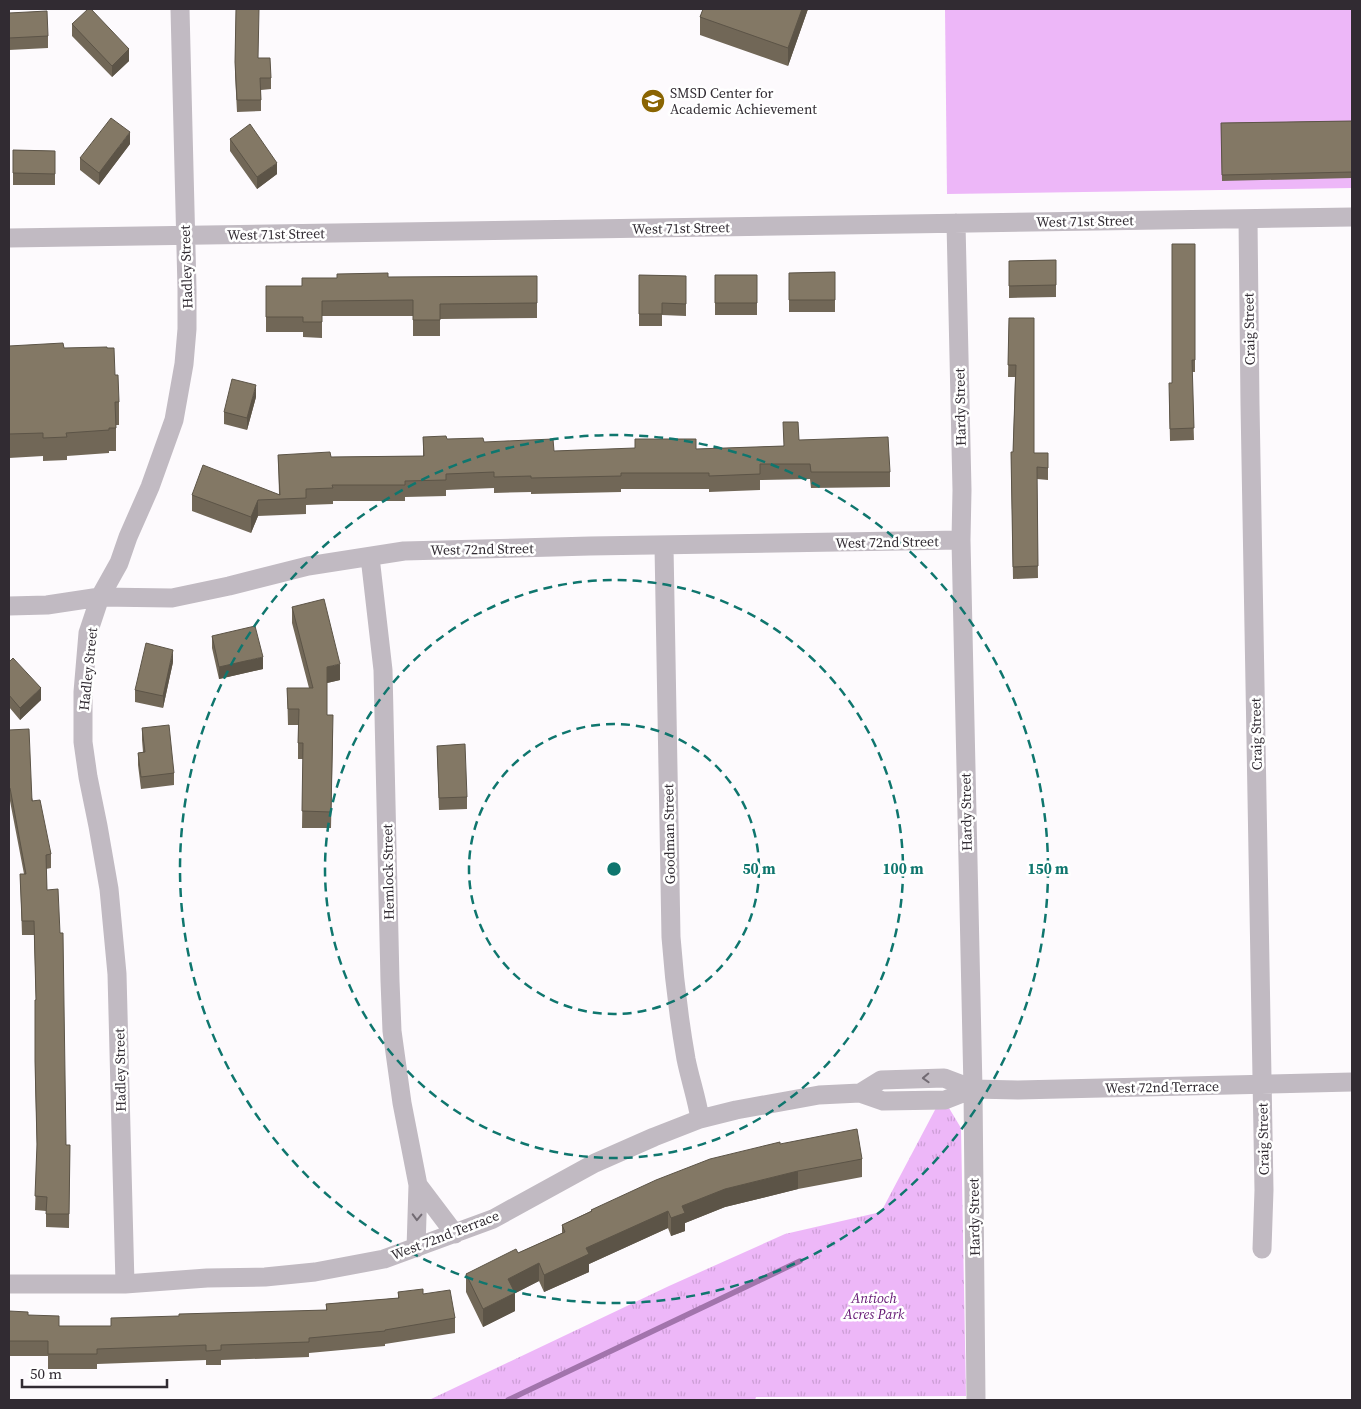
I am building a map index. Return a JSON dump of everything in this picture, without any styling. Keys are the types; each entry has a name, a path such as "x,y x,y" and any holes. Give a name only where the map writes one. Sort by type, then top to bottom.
{"street":[{"name":"Hadley Street","path":"125,1284 117,974 109,889 83,742 83,692 88,633 100,597 119,563 174,420 184,364 187,329 180,9"},
{"name":"West 71st Street","path":"9,238 1352,217"},
{"name":"Craig Street","path":"1248,219 1264,1190 1262,1249"},
{"name":"Hardy Street","path":"956,223 962,480 961,540 976,1400"},
{"name":"West 72nd Street","path":"9,606 47,605 100,597 172,598 308,566 404,551 961,540"},
{"name":"Goodman Street","path":"664,546 674,978 687,1060 697,1098 700,1119"},
{"name":"Hemlock Street","path":"370,557 383,670 392,1030 402,1103 418,1185 416,1248"},
{"name":"West 72nd Terrace","path":"9,1284 125,1284 208,1278 265,1277 315,1272 384,1258 493,1219 595,1163 654,1136 700,1119 736,1110 819,1095 860,1093 883,1101 945,1100 972,1089 1038,1090 1352,1082"},
{"name":"Hemlock Street","path":"418,1185 455,1234"}],"green space":[{"path":"945,9 1352,9 1352,188 947,194"},
{"name":"Antioch Acres Park","path":"936,1108 949,1108 961,1128 966,1396 756,1397 755,1400 429,1400 669,1286 785,1234 881,1212"}],"building":[{"path":"88,9 91,9 129,49 112,66 72,24"},
{"path":"236,9 259,9 258,58 270,58 271,78 260,78 261,100 237,100 235,62"},
{"path":"703,9 802,9 788,48 700,17"},
{"path":"47,11 48,36 9,38 9,13"},
{"path":"111,118 130,132 99,173 80,158"},
{"path":"1352,121 1352,172 1222,175 1221,123"},
{"path":"250,124 277,163 257,177 230,139"},
{"path":"13,150 55,151 55,174 13,173"},
{"path":"1172,244 1195,244 1195,360 1192,360 1194,428 1170,429 1169,383 1172,383"},
{"path":"1056,260 1056,285 1009,286 1009,261"},
{"path":"835,272 835,300 789,300 789,273"},
{"path":"388,273 388,277 537,276 537,303 440,304 440,320 413,320 413,300 322,301 322,322 303,322 303,317 266,317 266,286 302,286 302,278 337,278 337,274"},
{"path":"639,275 686,276 686,304 662,303 662,314 639,314"},
{"path":"715,275 757,275 757,303 715,303"},
{"path":"1009,318 1034,318 1034,453 1048,453 1048,468 1037,467 1038,566 1013,567 1011,452 1013,452 1016,365 1008,365"},
{"path":"63,343 64,348 114,348 119,402 115,402 116,428 66,433 67,437 43,438 43,433 9,434 9,346"},
{"path":"232,379 256,385 247,418 224,412"},
{"path":"783,422 798,422 799,440 888,437 890,472 811,472 810,464 760,464 760,474 709,476 709,473 621,473 621,476 531,478 531,476 494,477 494,472 446,474 446,480 405,481 405,485 332,485 333,488 306,489 306,498 258,500 251,517 192,495 203,465 280,495 278,455 330,452 331,457 424,456 423,437 446,436 447,439 483,438 484,442 553,439 554,451 635,448 635,439 696,439 696,449 784,446"},
{"path":"324,599 340,664 327,667 327,715 333,715 331,812 302,811 303,743 298,743 299,709 288,709 287,688 313,688 292,607"},
{"path":"255,626 263,657 219,667 212,636"},
{"path":"146,643 173,650 163,696 135,690"},
{"path":"13,658 41,688 20,708 9,695 9,662"},
{"path":"169,725 174,773 141,777 138,753 145,752 142,728"},
{"path":"29,729 32,801 40,800 51,854 46,855 47,890 58,889 60,933 63,933 66,1145 70,1145 69,1214 46,1214 47,1197 35,1196 37,1144 34,921 22,921 20,874 26,874 9,788 9,730"},
{"path":"465,744 467,797 439,798 437,746"},
{"path":"857,1129 862,1159 798,1171 725,1189 682,1206 685,1213 671,1218 668,1211 586,1248 589,1254 544,1275 539,1263 508,1279 515,1293 483,1309 466,1274 516,1249 518,1253 565,1232 562,1225 591,1210 656,1180 710,1159 780,1142 780,1144"},
{"path":"423,1289 423,1294 450,1290 455,1318 385,1331 309,1338 309,1342 221,1345 221,1350 206,1351 206,1345 97,1349 97,1354 48,1354 48,1341 9,1341 9,1311 28,1312 28,1315 59,1316 59,1326 111,1326 111,1318 327,1310 326,1304 399,1298 398,1292"}],"waterway":[{"path":"508,1400 800,1261"}],"place":[{"name":"SMSD Center for Academic Achievement","path":"653,101"}]}
